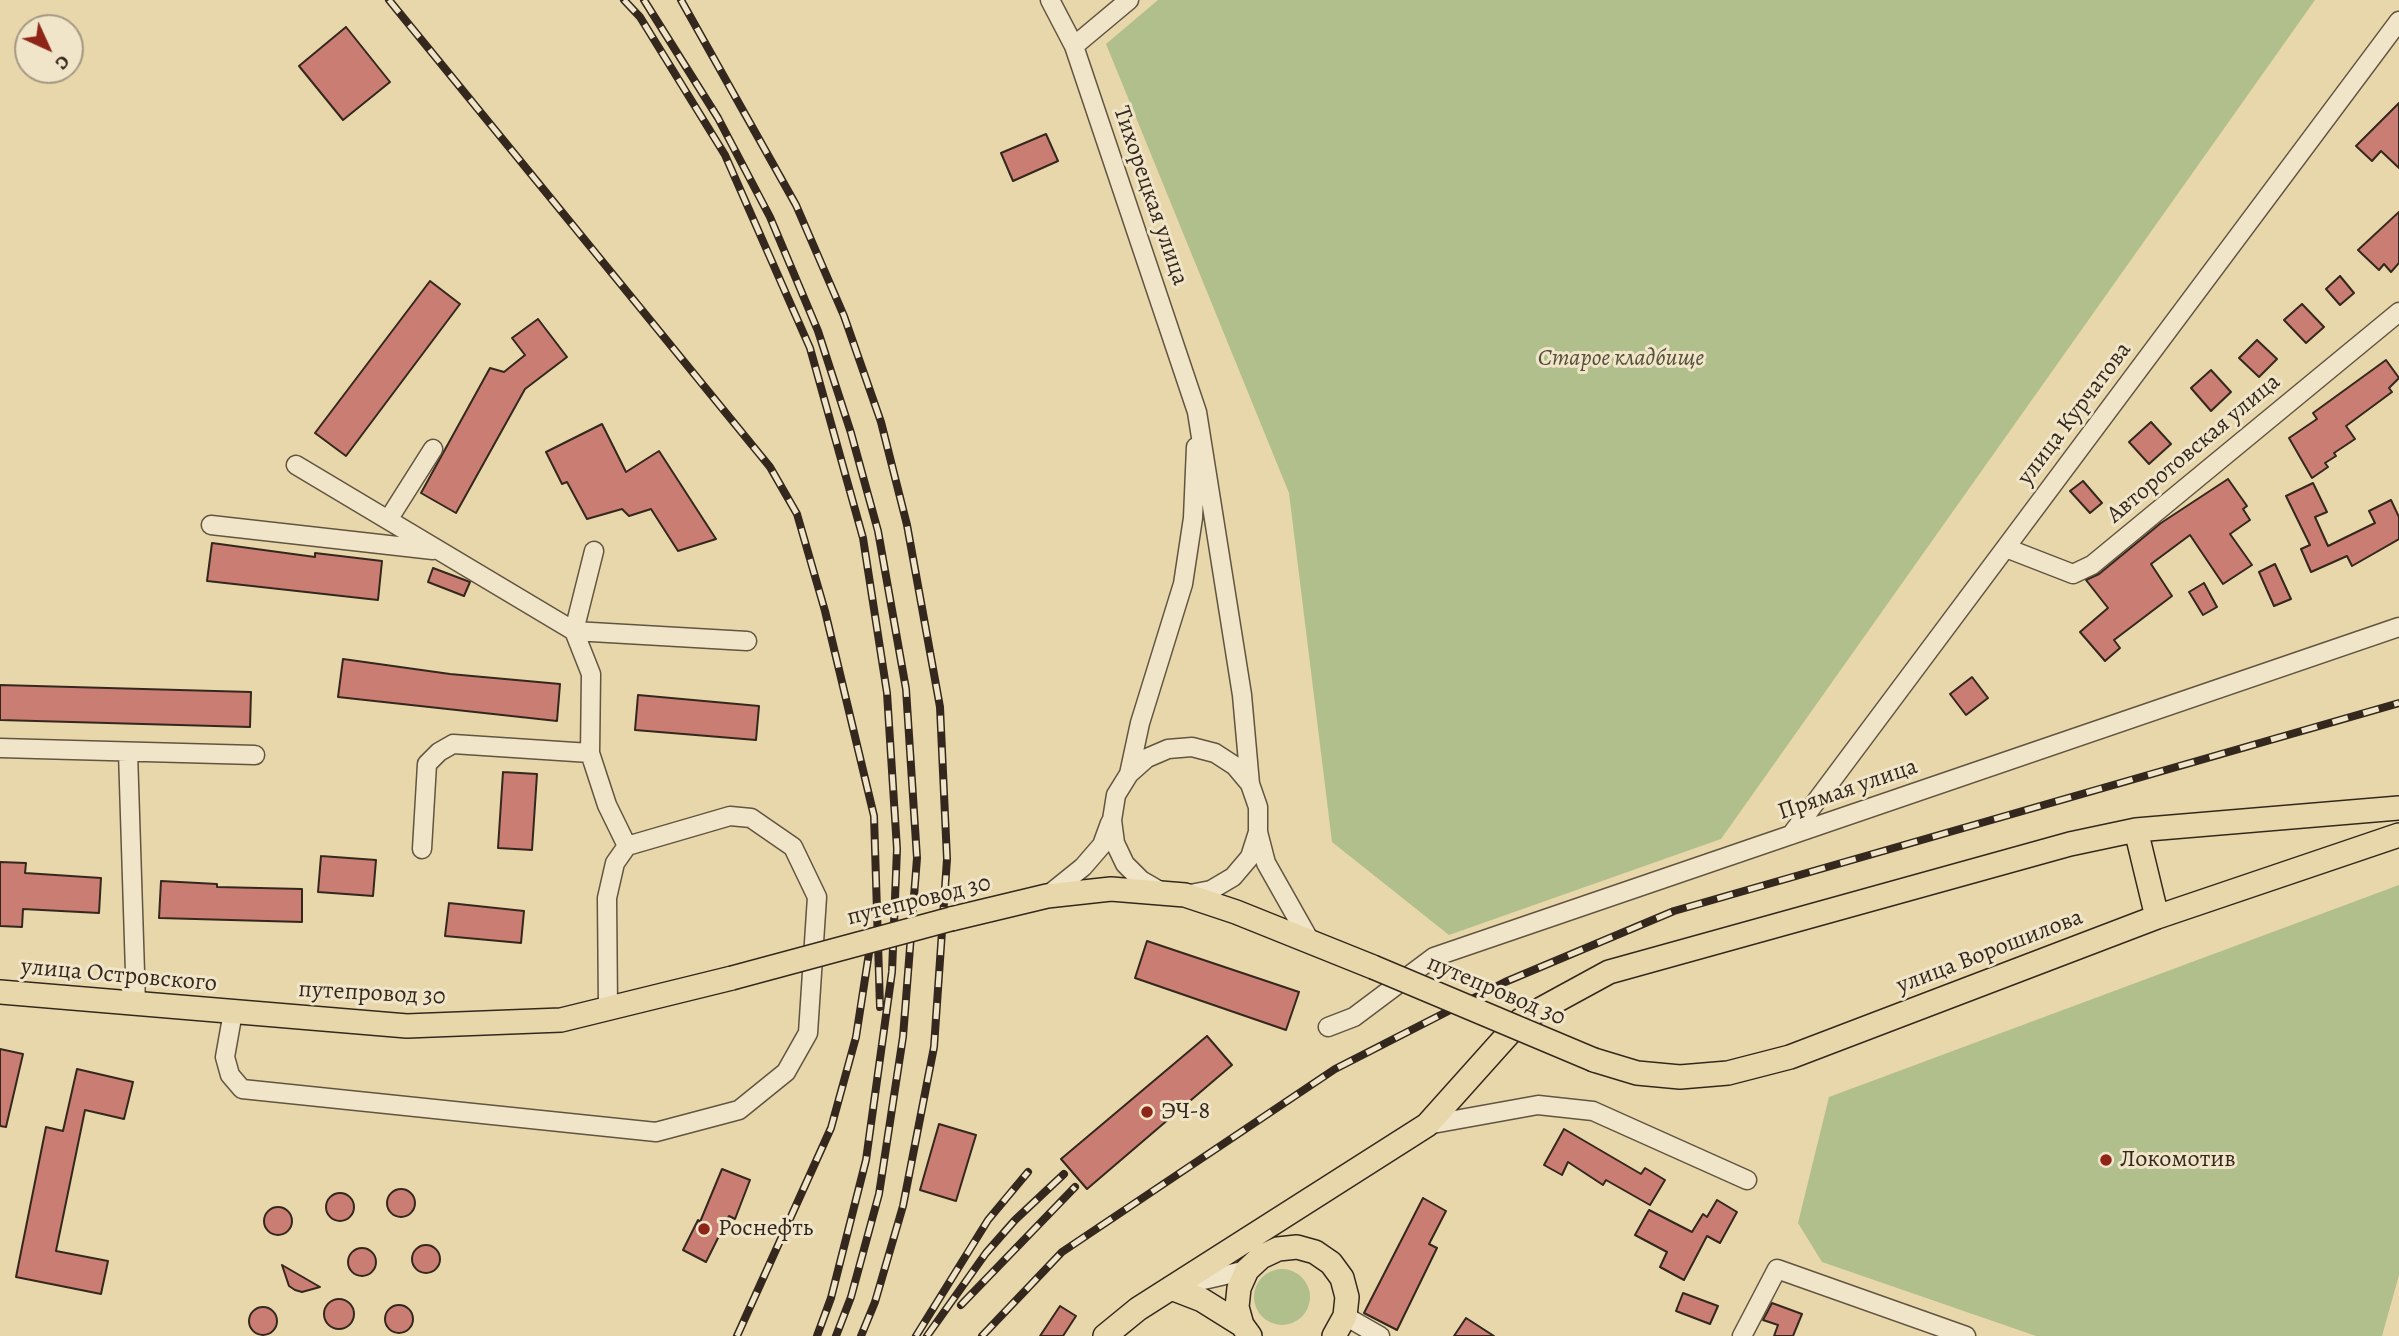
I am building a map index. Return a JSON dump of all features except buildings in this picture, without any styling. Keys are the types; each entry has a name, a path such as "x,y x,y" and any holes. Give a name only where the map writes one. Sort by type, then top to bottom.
{"main road":[{"path":"1105,1336 1138,1309 1427,1125 1521,1020 1609,972 2070,844 2136,830 2399,808"},
{"path":"2136,830 2157,917"},
{"name":"улица Ворошилова","path":"1594,1060 1637,1073 1680,1077 1728,1073 1790,1057 2157,917 2399,835"},
{"name":"путепровод 30","path":"233,1012 407,1026 561,1020 1046,896 1111,889 1174,894 1310,941 1594,1060"},
{"name":"улица Островского","path":"0,992 233,1012"},
{"path":"1246,1330 1237,1307 1239,1288 1254,1263 1278,1249 1297,1247 1315,1252 1331,1263 1342,1278 1347,1297 1338,1330"},
{"path":"1171,1288 1202,1300 1246,1330"}],"street":[{"name":"Тихорецкая улица","path":"1050,0 1074,46 1197,412"},
{"path":"1074,46 1129,0"},
{"name":"улица Курчатова","path":"1791,835 2399,21"},
{"name":"Авторотовская улица","path":"2006,548 2073,574 2092,565 2399,312"},
{"path":"1129,774 1140,723 1183,584 1193,518 1197,412"},
{"path":"1197,412 1242,695 1250,784 1258,807 1258,832 1266,863 1310,941"},
{"path":"388,520 433,449"},
{"path":"296,465 574,631 747,641"},
{"path":"211,525 440,551"},
{"path":"594,551 574,631 591,674 590,752 607,805 627,846"},
{"name":"Прямая улица","path":"1328,1027 1354,1017 1434,957 2399,627"},
{"path":"422,849 427,764 439,752 453,744 590,752"},
{"path":"1046,896 1090,860 1102,845 1112,820 1116,795 1129,774 1147,758 1168,749 1192,747 1215,753 1235,766 1250,784"},
{"path":"0,748 255,755"},
{"path":"128,752 136,1004"},
{"path":"233,1012 225,1057 230,1075 242,1089 656,1132 739,1110 786,1072 808,1033 817,897 793,847 751,818 730,816 627,846 615,863 607,898 608,1008"},
{"path":"1112,820 1115,843 1125,864 1141,880 1174,894 1210,890 1233,877 1250,857 1258,832"},
{"path":"1427,1125 1538,1105 1593,1111 1747,1180"},
{"path":"1171,1288 1254,1263 1291,1212"},
{"path":"1742,1336 1777,1269 1966,1336"},
{"path":"1338,1330 1380,1336"}],"green space":[{"name":"Старое кладбище","path":"1158,0 2315,0 1721,839 1449,935 1332,842 1289,493 1106,44"},
{"name":"Локомотив","path":"2399,885 2399,1275 2382,1336 2036,1336 1822,1262 1798,1223 1829,1097"},
{"path":"1276,1269 1288,1269 1302,1277 1310,1291 1308,1308 1302,1317 1288,1325 1276,1325 1259,1313 1254,1303 1254,1291 1266,1274"}],"railway":[{"path":"389,0 770,467 797,514 825,611 874,816 880,1007"},
{"path":"624,0 640,17 725,155 810,348 863,538 887,693 897,849 892,972 866,1160 831,1298 817,1336"},
{"path":"644,0 718,118 770,217 818,331 851,433 878,531 906,689 917,858 903,1037 879,1194 851,1297 836,1336"},
{"path":"681,0 796,205 844,316 881,422 907,525 940,707 947,859 934,1047 903,1206 875,1302 861,1336"},
{"path":"982,1336 1062,1252 1335,1069 1505,982 1674,911 2399,703"},
{"path":"737,1336 831,1128 856,1037 871,940"},
{"path":"916,1336 988,1220 1028,1172"},
{"path":"927,1336 986,1253 1015,1220 1064,1174"},
{"path":"961,1305 1075,1187"}],"place":[{"name":"ЭЧ-8","path":"1147,1112"},
{"name":"Локомотив","path":"2106,1160"},
{"name":"Роснефть","path":"704,1229"}]}
